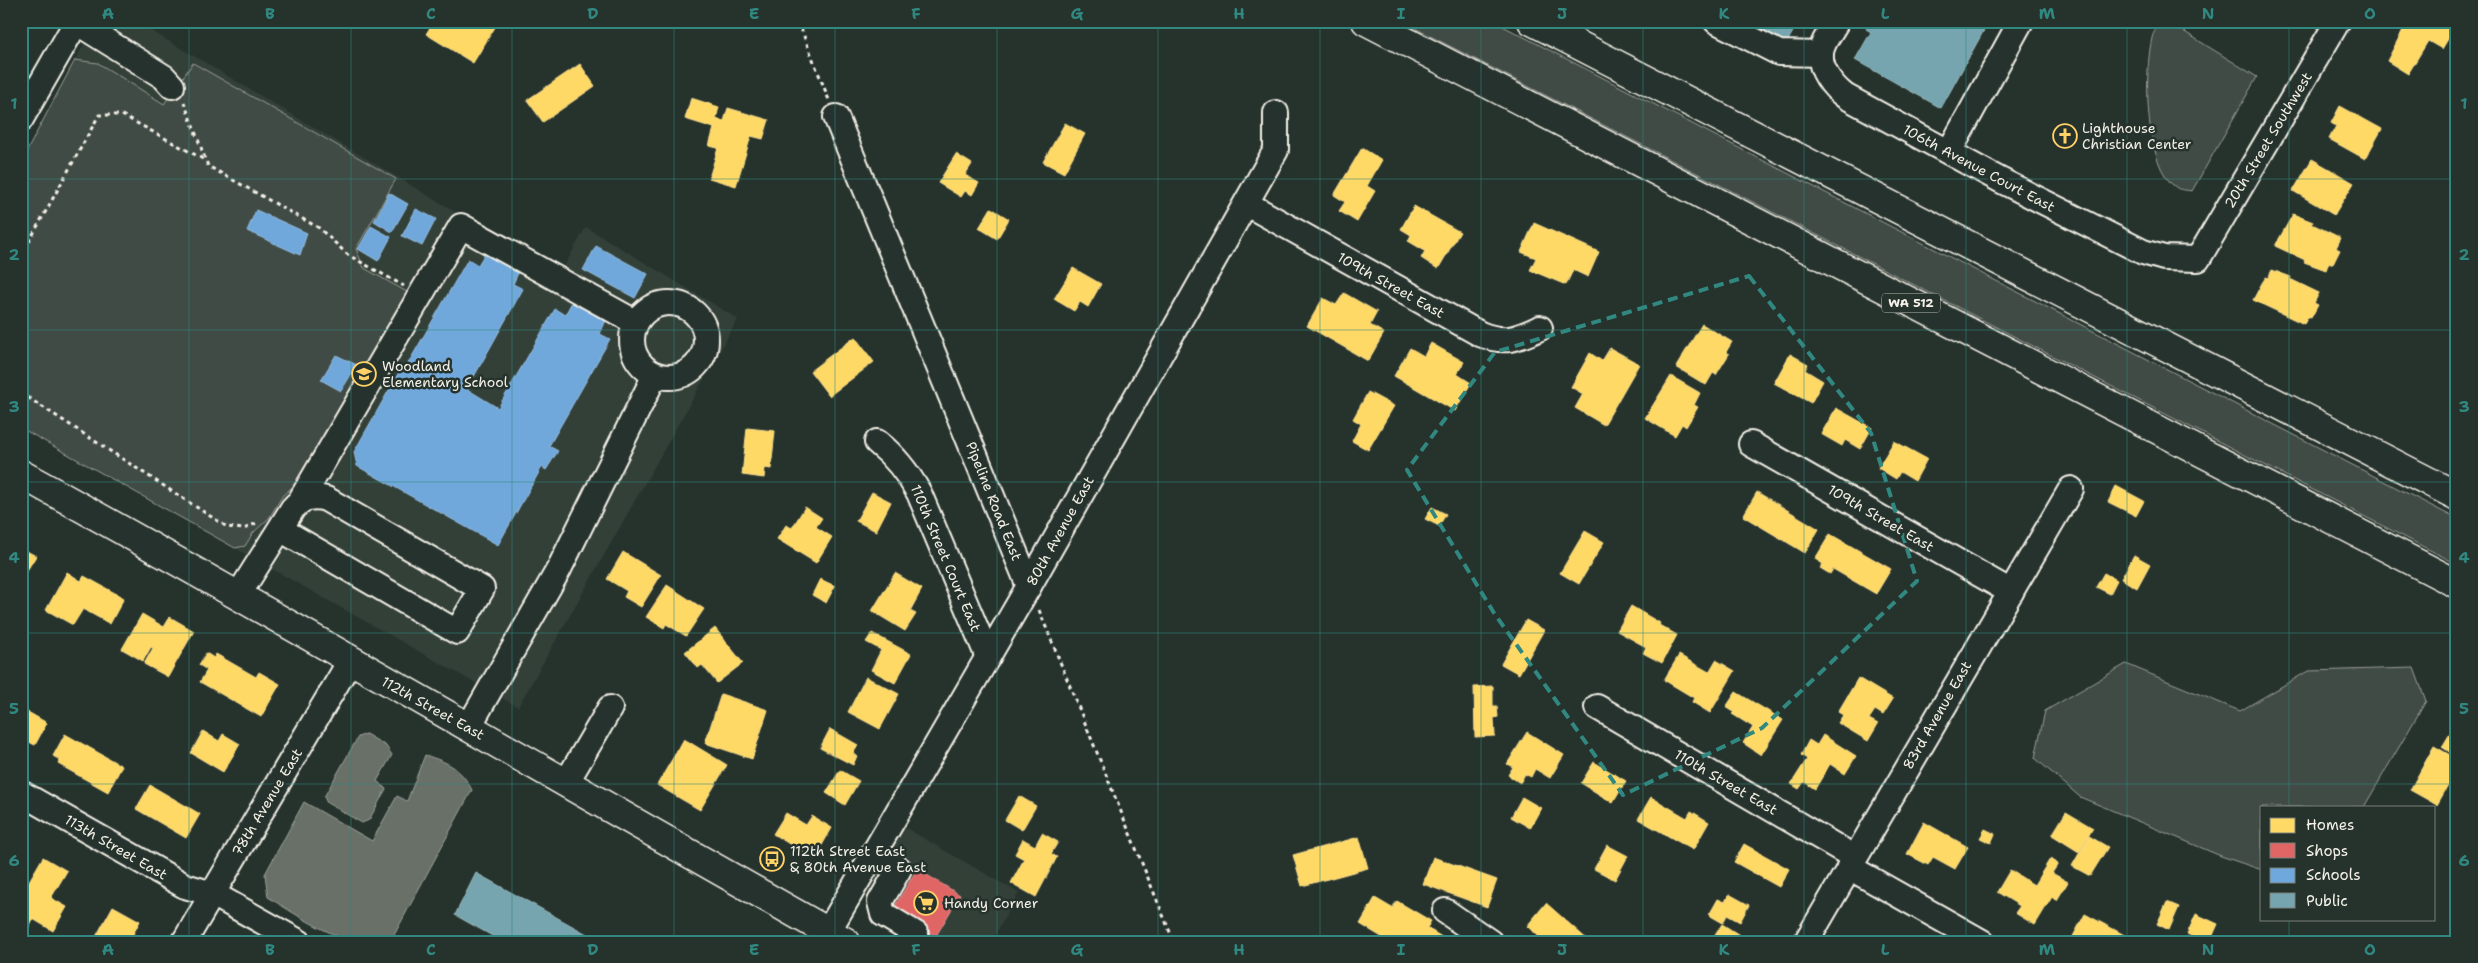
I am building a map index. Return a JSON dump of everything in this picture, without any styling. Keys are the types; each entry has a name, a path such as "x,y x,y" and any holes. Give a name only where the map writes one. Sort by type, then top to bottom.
{"main road":[{"name":"WA 512","path":"1366,21 2457,584"},
{"path":"1532,21 2457,496"},
{"name":"112th Street East","path":"21,474 238,594 350,661 566,783 832,938"}],"street":[{"path":"1716,21 1779,54 1821,54 1837,21"},
{"path":"1948,152 2021,21"},
{"name":"20th Street Southwest","path":"2198,259 2338,21"},
{"path":"21,119 76,22 164,77 172,86"},
{"name":"106th Avenue Court East","path":"1821,54 1823,68 1839,91 1948,152 2143,252 2164,258 2198,259"},
{"name":"80th Avenue East","path":"832,938 873,853 1029,586 1247,204 1276,150 1278,135 1276,113"},
{"name":"Pipeline Road East","path":"836,117 1029,586"},
{"name":"109th Street East","path":"1247,204 1480,334 1495,340 1511,340 1540,328"},
{"path":"238,594 271,523 300,500 460,226 635,322"},
{"path":"671,303 688,308 698,316 704,326 705,351 699,362 679,376 655,375 644,368 636,359 632,347 631,334 635,322 642,312 653,305 671,303"},
{"path":"468,728 559,569 655,375"},
{"name":"110th Street Court East","path":"877,442 891,453 907,472 919,493 988,657"},
{"name":"109th Street East","path":"1751,444 2011,592"},
{"name":"83rd Avenue East","path":"1806,942 2071,489"},
{"path":"271,523 457,632 482,589 326,499 315,496 300,500"},
{"name":"78th Avenue East","path":"184,942 350,661"},
{"name":"110th Street East","path":"1597,707 1982,942"},
{"path":"566,783 610,708"},
{"name":"113th Street East","path":"21,793 185,886 213,894 299,942"},
{"path":"873,853 899,868 880,902 883,914 916,934 911,942"},
{"path":"1445,911 1490,942"}],"path":[{"path":"798,21 836,117"},
{"path":"172,86 182,98 208,166 319,228 348,255 421,295"},
{"path":"21,256 99,115 122,115 204,159"},
{"path":"21,393 227,527 244,529 259,522 271,523"},
{"path":"1029,586 1174,942"}],"highlighted area":[{"path":"1749,276 1871,433 1917,581 1762,728 1623,795 1494,613 1407,470 1495,352"}],"shaded area":[{"name":"Woodland Elementary School","path":"96,21 135,21 560,274 586,227 738,319 518,707 21,428 21,165"},
{"path":"1401,21 1493,21 2457,519 2457,564"},
{"path":"2161,21 2167,21 2257,77 2192,191 2177,188 2166,177 2158,161 2152,140 2148,95 2149,53 2154,32"},
{"path":"75,60 98,63 164,104 193,63 396,179 356,249 364,268 407,292 401,303 403,305 381,344 378,342 296,484 283,495 269,518 253,533 245,546 235,548 21,428 21,162"},
{"path":"2126,664 2240,711 2308,671 2414,668 2426,701 2365,806 2260,806 2260,869 2221,856 2080,797 2035,758 2045,711"},
{"path":"366,734 386,746 392,755 377,781 386,789 369,820 362,823 327,803 324,797 358,737"},
{"path":"425,755 453,767 468,782 472,790 393,937 379,942 363,943 346,939 311,923 268,897 265,874 304,802 372,841 397,796 407,801"},
{"path":"904,827 1019,893 991,942 922,942 880,918 868,903 868,889"}],"building: Homes":[{"path":"434,21 464,21 468,24 469,21 492,21 497,24 473,63 426,34"},
{"path":"2401,21 2457,21 2457,24 2442,49 2428,41 2408,74 2387,61 2406,24"},
{"path":"580,64 595,86 543,122 527,100"},
{"path":"691,98 719,107 716,119 724,121 728,108 769,120 763,139 751,136 736,186 709,178 718,148 709,146 714,128 685,119"},
{"path":"2340,106 2382,129 2365,159 2329,139 2336,126 2331,123"},
{"path":"1065,123 1085,134 1064,173 1043,162"},
{"path":"1362,148 1382,160 1367,186 1375,191 1357,222 1339,211 1345,202 1334,195"},
{"path":"956,154 972,164 965,175 979,183 972,195 965,191 961,197 938,183"},
{"path":"2312,159 2354,183 2334,215 2293,191"},
{"path":"1414,206 1460,232 1438,269 1421,258 1425,251 1408,241 1411,235 1401,229"},
{"path":"991,208 1009,219 997,239 979,228"},
{"path":"2293,214 2313,222 2312,224 2341,238 2336,248 2340,250 2333,264 2329,262 2326,270 2304,262 2305,260 2275,246"},
{"path":"1534,223 1599,252 1588,277 1573,270 1566,285 1530,270 1536,258 1521,252"},
{"path":"1073,268 1101,284 1088,307 1080,302 1074,311 1054,299"},
{"path":"2272,270 2291,277 2290,279 2319,293 2314,303 2318,305 2311,318 2308,317 2304,324 2253,300"},
{"path":"1344,293 1377,312 1370,325 1384,333 1368,361 1307,326 1323,298 1336,305"},
{"path":"1702,324 1732,342 1726,352 1729,354 1716,375 1713,373 1706,385 1676,367"},
{"path":"855,337 874,362 829,396 810,371"},
{"path":"1431,343 1464,362 1457,374 1471,383 1455,411 1394,376 1410,348 1424,356"},
{"path":"1610,348 1639,364 1604,425 1575,408 1583,394 1571,387 1590,353 1602,361"},
{"path":"1790,354 1808,364 1805,370 1823,381 1811,403 1774,383"},
{"path":"1671,376 1700,393 1694,405 1698,407 1686,427 1682,424 1675,436 1645,418"},
{"path":"1368,392 1394,406 1368,450 1352,441 1361,424 1353,419"},
{"path":"1836,408 1872,428 1860,449 1845,440 1842,446 1821,434"},
{"path":"747,428 775,431 771,469 765,468 764,478 742,475"},
{"path":"1894,441 1927,459 1915,481 1900,472 1896,479 1878,468"},
{"path":"2116,486 2144,501 2136,516 2108,502"},
{"path":"872,492 891,502 876,531 856,521"},
{"path":"1757,492 1819,529 1805,553 1743,516"},
{"path":"805,507 822,518 816,527 832,537 816,563 777,539 786,525 792,528"},
{"path":"1432,507 1446,514 1439,526 1425,519"},
{"path":"1585,531 1604,542 1579,584 1560,573"},
{"path":"1830,534 1891,569 1876,594 1833,569 1830,574 1820,568 1823,564 1815,559"},
{"path":"21,548 36,556 21,580"},
{"path":"623,552 661,575 641,607 624,597 627,591 607,579"},
{"path":"2134,555 2150,564 2137,588 2121,579"},
{"path":"67,572 81,581 84,576 124,598 110,624 83,609 73,625 46,610"},
{"path":"895,573 922,589 910,611 916,614 905,631 872,611"},
{"path":"2104,573 2117,580 2110,594 2096,587"},
{"path":"820,579 835,586 826,603 812,595"},
{"path":"667,585 704,609 686,636 666,624 664,628 646,617"},
{"path":"1631,606 1677,635 1662,663 1643,653 1646,647 1617,631"},
{"path":"142,614 164,627 170,617 194,631 168,677 144,664 153,648 151,647 143,661 122,649"},
{"path":"1526,620 1544,630 1519,674 1501,664"},
{"path":"715,628 743,663 717,683 702,665 698,668 685,652"},
{"path":"872,633 911,654 895,683 871,670 881,650 866,642"},
{"path":"206,653 214,658 216,654 256,677 259,672 280,684 261,717 200,682 207,670 199,665"},
{"path":"1679,655 1709,672 1716,660 1735,671 1710,713 1692,702 1694,698 1664,680"},
{"path":"866,677 899,694 880,729 848,712"},
{"path":"1858,678 1893,699 1883,715 1875,710 1869,719 1878,724 1868,741 1838,723 1843,715 1838,712"},
{"path":"1493,686 1493,706 1497,706 1498,717 1494,718 1495,736 1475,737 1474,687"},
{"path":"1736,692 1783,720 1761,755 1743,743 1753,727 1732,714 1734,712 1726,707"},
{"path":"721,694 768,710 752,759 705,743"},
{"path":"21,708 47,723 35,745 21,738"},
{"path":"830,729 858,745 853,754 857,756 853,765 820,748"},
{"path":"203,731 219,741 223,734 240,744 223,772 191,753"},
{"path":"1527,732 1564,755 1550,778 1535,769 1531,777 1525,774 1520,783 1508,775 1513,767 1507,764"},
{"path":"2451,732 2457,736 2457,757 2442,747"},
{"path":"65,734 122,766 108,792 58,764 60,760 53,756"},
{"path":"1823,735 1856,756 1845,774 1830,764 1815,789 1804,782 1799,789 1791,784 1807,759 1801,755 1809,740 1817,745"},
{"path":"684,739 727,765 700,810 657,785"},
{"path":"2434,746 2457,759 2457,770 2437,805 2410,790"},
{"path":"1594,762 1626,781 1613,803 1581,783"},
{"path":"840,770 859,781 845,805 826,793"},
{"path":"150,785 200,814 186,838 136,809"},
{"path":"1019,796 1036,806 1022,830 1005,820"},
{"path":"1522,797 1541,808 1530,828 1511,817"},
{"path":"1651,797 1687,818 1691,811 1709,822 1693,850 1638,819"},
{"path":"2066,812 2093,828 2079,852 2052,835"},
{"path":"786,813 806,825 812,816 832,828 814,859 773,834"},
{"path":"1924,822 1968,847 1955,869 1933,857 1928,865 1907,854"},
{"path":"1985,829 1995,834 1991,843 1980,838"},
{"path":"1042,833 1058,842 1051,854 1057,857 1036,897 1011,883 1024,859 1015,854 1023,839 1035,846"},
{"path":"2089,836 2108,847 2090,876 2072,866"},
{"path":"1359,837 1368,868 1302,886 1293,855"},
{"path":"1744,844 1789,869 1779,887 1734,862"},
{"path":"1607,845 1628,856 1615,880 1594,869"},
{"path":"43,857 67,871 51,898 67,907 53,931 33,919 29,927 21,922 21,895"},
{"path":"1433,857 1497,880 1487,907 1423,884"},
{"path":"2050,859 2058,864 2052,873 2068,882 2057,900 2052,897 2035,925 2015,913 2020,906 1997,892 2010,870 2034,885"},
{"path":"1729,894 1749,905 1740,922 1727,915 1723,923 1709,915 1718,899 1725,902"},
{"path":"1375,898 1392,908 1397,901 1431,921 1427,928 1450,942 1390,942 1360,924"},
{"path":"2167,902 2179,907 2169,930 2157,924"},
{"path":"1546,903 1590,942 1545,942 1527,926"},
{"path":"113,906 140,921 129,942 93,942"},
{"path":"2085,914 2132,939 2131,942 2070,942"},
{"path":"2196,914 2218,924 2210,942 2204,942 2187,934"},
{"path":"1722,924 1749,941 1749,942 1711,942"}],"building: Shops":[{"name":"Handy Corner","path":"917,869 960,895 936,936 892,911"}],"building: Schools":[{"path":"389,193 408,204 392,232 374,221"},
{"path":"416,209 436,219 422,246 402,236"},
{"path":"256,210 307,233 300,255 247,231"},
{"path":"371,226 391,237 378,261 358,249"},
{"path":"596,246 648,274 635,298 583,270"},
{"path":"487,250 520,269 513,284 523,289 467,389 498,408 555,309 565,315 573,300 607,318 600,334 610,339 549,446 558,451 546,470 542,467 498,545 357,466 354,452 403,365 406,367 468,259 478,265"},
{"path":"336,355 357,365 341,391 321,380"}],"building: Public":[{"path":"1730,21 1799,21 1782,51"},
{"path":"1870,21 1989,21 1941,108 1855,60 1871,32 1866,29"},
{"path":"476,873 596,939 594,942 503,942 455,915"}],"place":[{"name":"Lighthouse Christian Center","path":"2065,136"},
{"name":"Woodland Elementary School","path":"364,374"},
{"name":"112th Street East & 80th Avenue East","path":"772,859"},
{"name":"Handy Corner","path":"926,903"}]}
